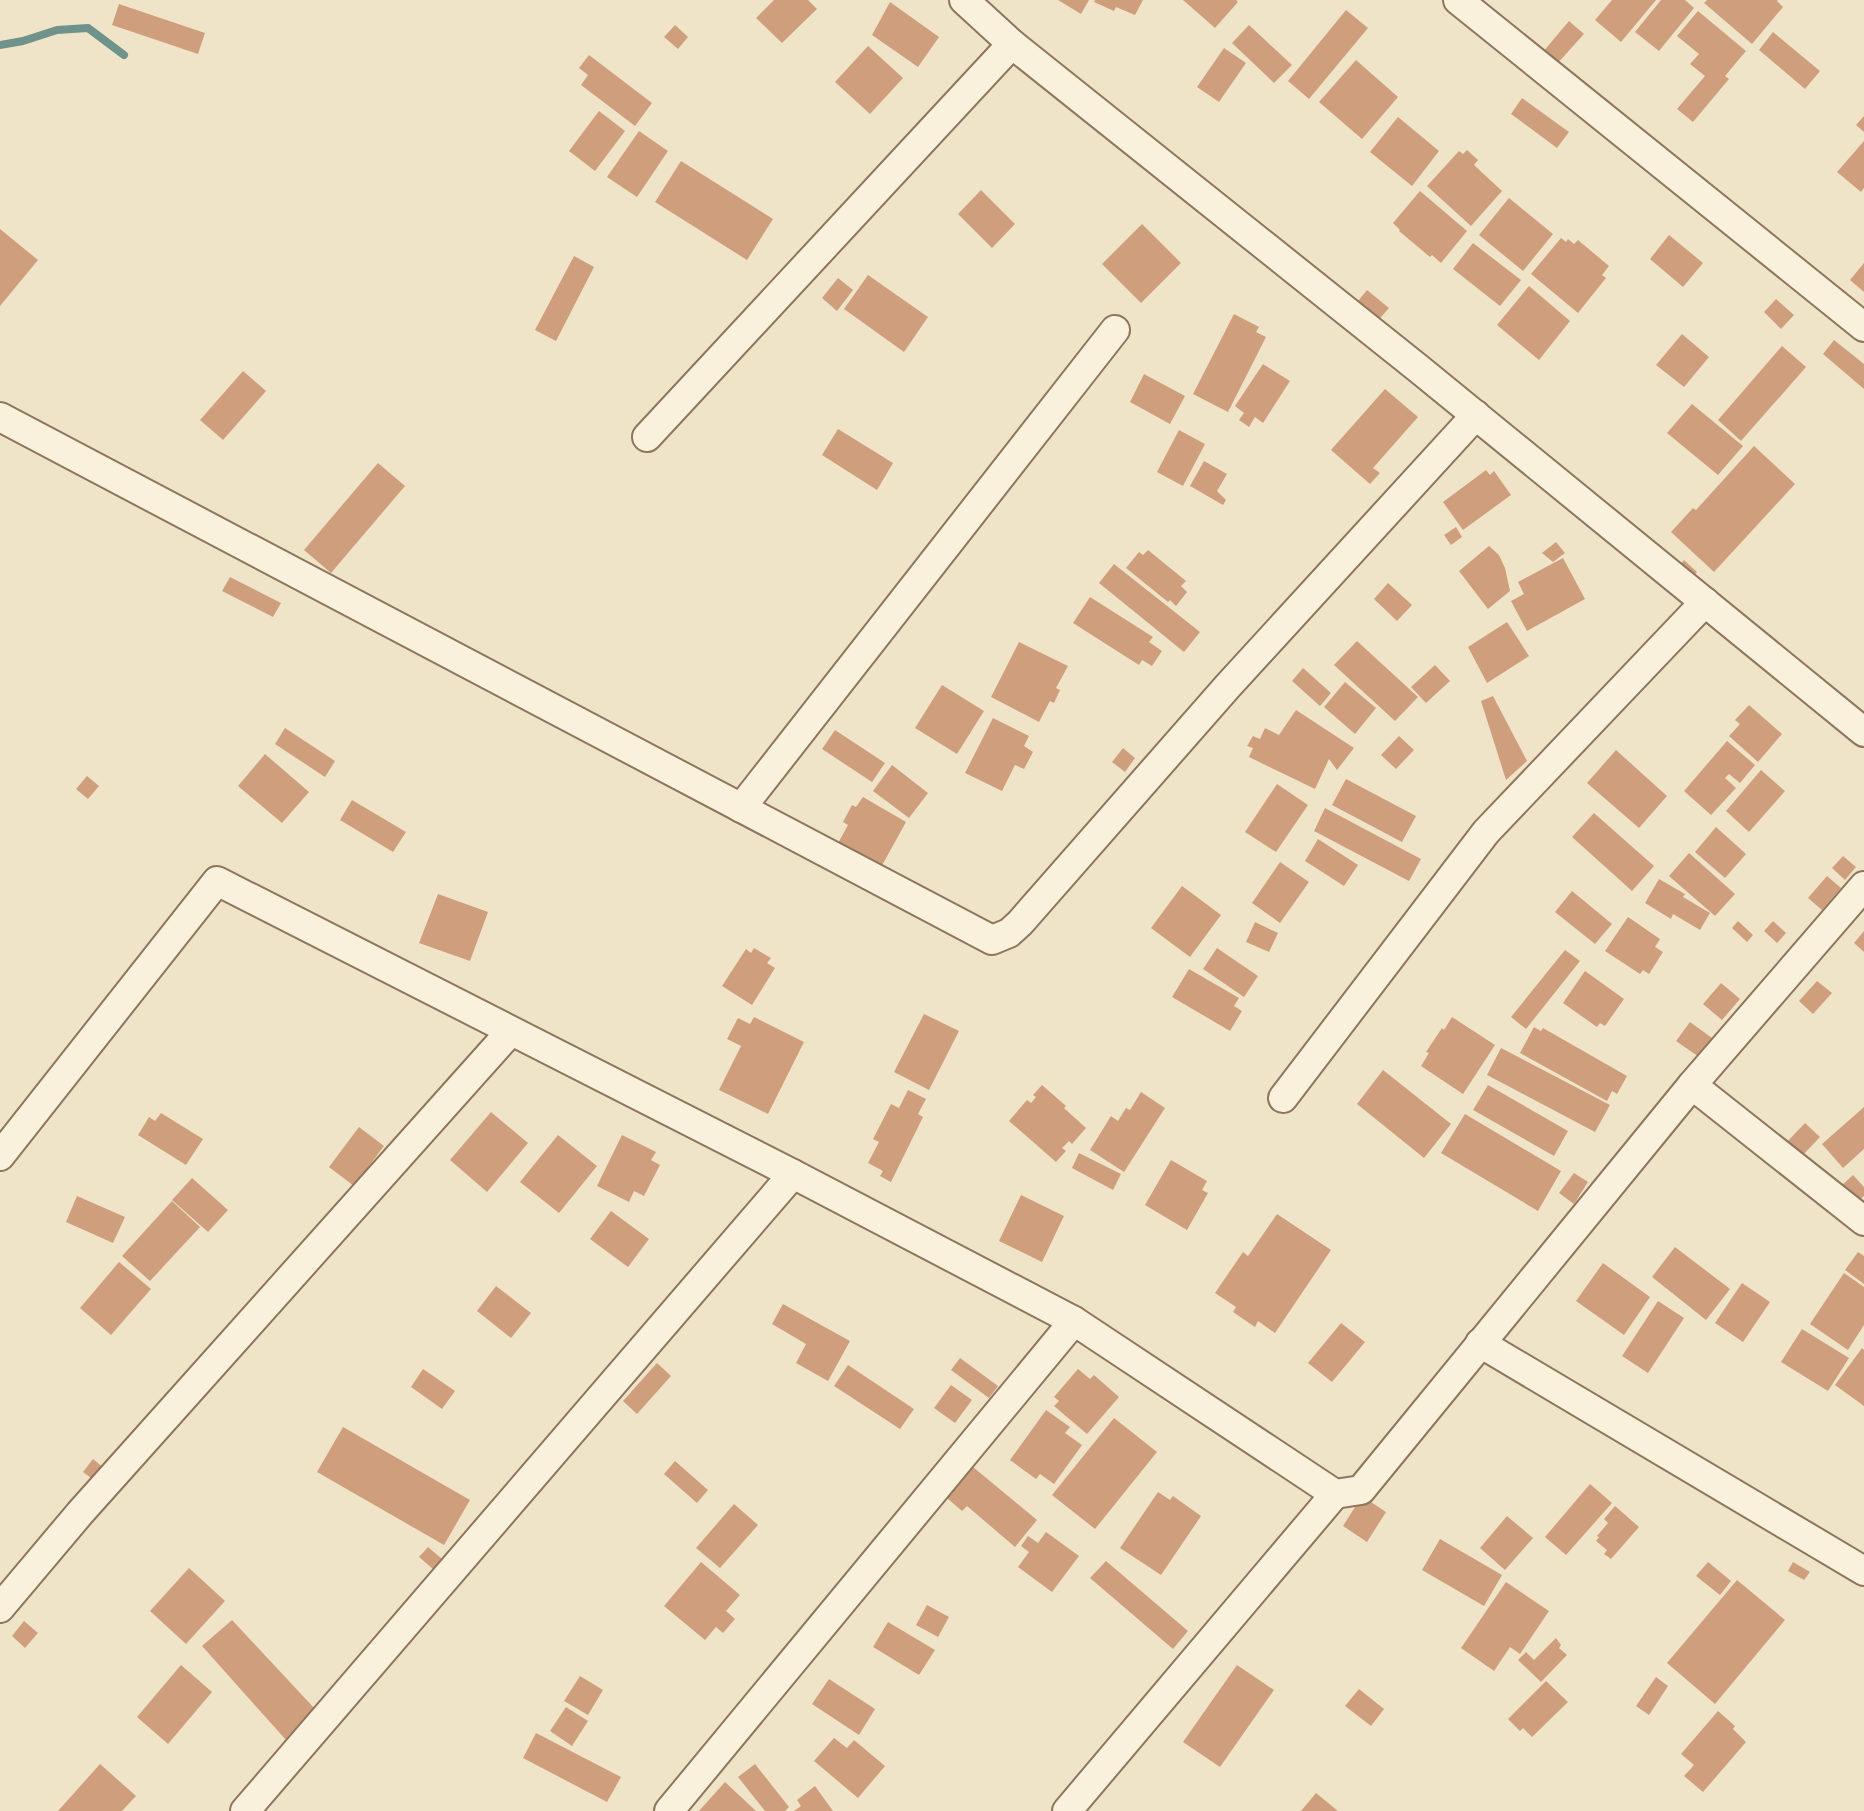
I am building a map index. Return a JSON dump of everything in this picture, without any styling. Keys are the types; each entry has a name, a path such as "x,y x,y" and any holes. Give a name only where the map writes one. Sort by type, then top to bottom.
{"street":[{"path":"964,0 1012,44 1476,416 1864,732"},
{"path":"1458,0 1864,327"},
{"path":"647,437 1012,44"},
{"path":"741,808 1116,330"},
{"path":"0,417 992,940 1008,933 1035,906 1227,687 1476,416"},
{"path":"1283,1098 1486,832 1704,602"},
{"path":"0,1156 217,881 793,1174 1074,1321 1335,1494"},
{"path":"1067,1811 1335,1494 1360,1490 1692,1085 1864,886"},
{"path":"0,1608 88,1504 511,1030"},
{"path":"1692,1085 1864,1221"},
{"path":"245,1811 793,1174"},
{"path":"669,1811 1074,1321"},
{"path":"1480,1343 1864,1571"}],"building":[{"path":"774,0 808,0 817,9 782,43 756,18"},
{"path":"1058,0 1089,0 1081,14"},
{"path":"1095,0 1143,0 1135,15 1116,7 1114,11 1094,2"},
{"path":"1183,0 1236,0 1238,2 1215,28"},
{"path":"1612,0 1656,0 1621,42 1595,20"},
{"path":"1661,0 1685,0 1694,8 1659,51 1635,32"},
{"path":"1707,0 1778,0 1783,7 1752,44 1704,3"},
{"path":"890,2 939,37 918,67 872,35"},
{"path":"119,4 205,33 198,54 112,25"},
{"path":"1346,10 1368,28 1309,99 1288,81"},
{"path":"1698,11 1746,51 1725,76 1729,79 1693,122 1677,109 1705,76 1690,64 1699,54 1677,36"},
{"path":"1569,21 1584,34 1556,65 1542,53"},
{"path":"675,25 688,37 678,49 664,37"},
{"path":"1249,25 1292,65 1274,83 1232,43"},
{"path":"1773,32 1820,71 1805,89 1759,50"},
{"path":"868,46 903,78 870,114 835,82"},
{"path":"1224,48 1246,63 1219,102 1197,87"},
{"path":"589,55 652,103 635,126 581,85 588,75 579,68"},
{"path":"1356,60 1398,97 1362,139 1319,102"},
{"path":"1522,98 1569,132 1557,148 1511,114"},
{"path":"599,111 625,131 595,171 569,151"},
{"path":"1864,116 1864,132 1856,125"},
{"path":"1398,117 1439,151 1412,186 1370,152"},
{"path":"639,131 668,151 637,197 607,177"},
{"path":"1864,141 1864,188 1861,192 1837,172"},
{"path":"1467,150 1478,160 1474,165 1502,191 1471,226 1427,186 1459,151 1463,154"},
{"path":"681,161 773,219 747,260 655,202"},
{"path":"981,190 1015,224 992,248 958,214"},
{"path":"1420,191 1467,231 1441,263 1432,255 1430,257 1399,231 1393,223"},
{"path":"1509,198 1553,234 1523,271 1479,235"},
{"path":"1142,224 1181,263 1141,303 1102,264"},
{"path":"0,229 38,260 0,306"},
{"path":"1669,235 1703,263 1683,287 1650,259"},
{"path":"1561,238 1566,242 1568,239 1574,244 1578,240 1609,266 1602,275 1606,278 1578,313 1531,274"},
{"path":"1473,243 1521,280 1500,306 1453,269"},
{"path":"574,256 594,267 556,341 535,330"},
{"path":"1864,263 1864,292 1850,280"},
{"path":"868,275 928,317 904,352 844,309"},
{"path":"838,278 853,290 837,311 822,298"},
{"path":"1529,286 1570,321 1539,360 1497,325"},
{"path":"1367,290 1389,308 1376,323 1354,306"},
{"path":"1776,299 1794,315 1781,329 1764,312"},
{"path":"1234,314 1259,327 1256,332 1266,337 1228,412 1193,394"},
{"path":"1682,334 1709,357 1684,387 1656,365"},
{"path":"1834,340 1864,364 1864,389 1823,354"},
{"path":"1782,346 1806,367 1741,441 1718,420"},
{"path":"1263,364 1290,381 1263,423 1255,417 1249,427 1239,420 1244,413 1235,406"},
{"path":"243,371 266,391 223,440 200,420"},
{"path":"1144,374 1185,396 1170,424 1130,402"},
{"path":"1385,389 1418,417 1373,468 1380,473 1370,484 1331,450"},
{"path":"1692,404 1743,446 1718,475 1667,433"},
{"path":"838,429 893,463 877,490 822,455"},
{"path":"1179,430 1205,444 1183,486 1157,472"},
{"path":"1754,446 1795,484 1714,572 1671,532 1693,508 1696,510"},
{"path":"1204,461 1227,474 1217,491 1226,500 1223,505 1190,486"},
{"path":"378,463 405,486 331,573 304,550"},
{"path":"1486,470 1490,475 1494,471 1511,495 1463,530 1443,502"},
{"path":"1456,527 1462,537 1451,545 1444,535"},
{"path":"1556,542 1565,553 1553,562 1542,553"},
{"path":"1489,546 1499,555 1505,568 1510,591 1488,609 1459,571"},
{"path":"1148,550 1186,581 1181,586 1187,592 1176,606 1126,568 1139,552 1143,555"},
{"path":"1563,558 1585,599 1527,631 1511,601 1524,594 1518,582"},
{"path":"1684,560 1697,572 1689,581 1676,569"},
{"path":"1114,564 1200,632 1184,652 1099,583"},
{"path":"230,577 281,603 273,617 222,591"},
{"path":"1388,583 1412,605 1397,621 1374,599"},
{"path":"1090,597 1153,637 1149,642 1162,651 1152,666 1142,660 1139,665 1073,623"},
{"path":"1507,622 1529,656 1487,683 1468,647"},
{"path":"1357,641 1418,697 1395,721 1334,665"},
{"path":"1019,642 1068,666 1056,688 1060,690 1054,703 1050,701 1039,722 991,697"},
{"path":"1435,665 1450,681 1426,703 1411,687"},
{"path":"1303,668 1331,693 1320,706 1292,681"},
{"path":"1345,682 1376,708 1355,734 1324,707"},
{"path":"942,685 984,711 957,754 915,728"},
{"path":"1493,696 1527,761 1506,780 1481,701"},
{"path":"1749,705 1782,734 1758,762 1729,736 1740,724 1735,720"},
{"path":"1296,710 1354,748 1337,770 1329,759 1315,789 1249,757 1253,748 1247,746 1253,736 1260,739 1265,728 1279,735"},
{"path":"993,718 1029,736 1024,746 1033,752 1024,769 1015,765 1002,791 965,773"},
{"path":"285,728 335,761 325,777 275,744"},
{"path":"835,730 885,763 872,782 822,749"},
{"path":"1399,736 1414,750 1396,769 1381,755"},
{"path":"1727,741 1755,765 1740,783 1729,774 1725,778 1736,788 1711,815 1684,791"},
{"path":"1123,748 1135,758 1125,772 1112,762"},
{"path":"1616,750 1667,796 1639,828 1587,783"},
{"path":"265,754 309,792 282,823 238,786"},
{"path":"892,765 928,793 909,818 873,791"},
{"path":"1761,770 1785,791 1749,832 1726,811"},
{"path":"87,776 99,786 88,799 76,789"},
{"path":"1346,779 1416,816 1402,842 1332,805"},
{"path":"1277,784 1308,805 1276,852 1245,832"},
{"path":"863,797 906,822 880,869 837,845 848,825 843,822 852,805 856,807"},
{"path":"352,800 406,832 393,852 340,820"},
{"path":"1325,808 1421,859 1409,881 1314,831"},
{"path":"1594,813 1654,866 1632,891 1572,837"},
{"path":"1716,827 1746,854 1725,878 1695,852"},
{"path":"1318,839 1358,865 1344,886 1305,861"},
{"path":"1689,853 1735,894 1715,916 1669,876"},
{"path":"1843,856 1856,867 1845,880 1832,868"},
{"path":"1280,862 1309,882 1280,923 1252,903"},
{"path":"1827,876 1841,888 1822,910 1808,898"},
{"path":"1659,879 1685,894 1683,897 1710,913 1700,930 1673,914 1671,919 1645,903"},
{"path":"1182,886 1221,915 1190,957 1151,928"},
{"path":"1572,891 1612,924 1595,944 1555,912"},
{"path":"438,894 488,912 470,961 419,943"},
{"path":"1628,917 1660,939 1655,947 1663,952 1649,974 1643,970 1640,974 1605,951"},
{"path":"1738,921 1753,935 1747,942 1732,928"},
{"path":"1773,921 1786,933 1777,943 1764,931"},
{"path":"1255,922 1278,933 1269,952 1246,942"},
{"path":"1864,931 1864,952 1854,943"},
{"path":"754,948 771,958 767,963 775,968 752,1005 722,986 746,949 751,953"},
{"path":"1217,948 1258,976 1244,997 1203,969"},
{"path":"1565,950 1580,961 1526,1029 1511,1017"},
{"path":"1189,969 1239,998 1234,1006 1242,1011 1230,1031 1172,997"},
{"path":"1585,971 1624,999 1605,1026 1600,1023 1597,1027 1563,1003"},
{"path":"1817,981 1832,993 1813,1014 1799,1001"},
{"path":"1721,983 1740,999 1722,1020 1703,1004"},
{"path":"924,1014 959,1031 929,1090 894,1072"},
{"path":"754,1017 804,1042 768,1114 719,1090 741,1046 727,1039 738,1018 750,1024"},
{"path":"1452,1017 1495,1045 1463,1094 1421,1066 1429,1053 1426,1052"},
{"path":"1690,1022 1712,1038 1699,1057 1676,1041"},
{"path":"1534,1027 1541,1031 1543,1028 1627,1076 1617,1094 1612,1091 1607,1101 1520,1053"},
{"path":"1501,1048 1610,1105 1595,1132 1487,1075"},
{"path":"1383,1070 1451,1124 1424,1158 1357,1104"},
{"path":"1042,1085 1086,1128 1072,1144 1069,1141 1062,1148 1066,1151 1056,1162 1009,1121 1027,1100 1031,1103 1036,1097 1033,1095"},
{"path":"1488,1085 1568,1131 1554,1156 1473,1110"},
{"path":"908,1090 926,1099 918,1114 923,1117 891,1182 880,1176 883,1171 868,1163 879,1142 873,1139 891,1104 899,1108"},
{"path":"1141,1092 1165,1108 1124,1172 1090,1150 1111,1116 1118,1121 1126,1108 1130,1110"},
{"path":"1864,1107 1864,1149 1843,1168 1822,1144"},
{"path":"491,1112 528,1143 487,1192 450,1160"},
{"path":"161,1113 203,1139 186,1165 138,1135 149,1117 155,1121"},
{"path":"1465,1114 1561,1171 1538,1211 1441,1153"},
{"path":"1805,1123 1820,1137 1800,1158 1785,1144"},
{"path":"359,1127 384,1146 354,1186 329,1167"},
{"path":"558,1135 597,1166 559,1213 520,1182"},
{"path":"622,1135 656,1152 651,1160 660,1165 644,1196 634,1191 629,1202 597,1186"},
{"path":"1079,1153 1121,1174 1113,1190 1072,1168"},
{"path":"1171,1160 1207,1181 1202,1190 1208,1193 1187,1230 1145,1205"},
{"path":"1574,1173 1588,1182 1574,1204 1559,1193"},
{"path":"1853,1175 1864,1187 1864,1196 1854,1204 1839,1188"},
{"path":"192,1178 228,1210 208,1232 172,1200"},
{"path":"1021,1195 1064,1216 1042,1262 999,1241"},
{"path":"77,1196 125,1217 113,1243 66,1222"},
{"path":"172,1201 200,1227 150,1281 122,1256"},
{"path":"611,1211 649,1239 628,1267 590,1239"},
{"path":"1277,1214 1331,1250 1275,1333 1258,1321 1255,1327 1233,1312 1236,1307 1215,1293 1243,1252 1248,1256"},
{"path":"1675,1247 1730,1289 1706,1320 1652,1277"},
{"path":"1858,1252 1864,1256 1864,1284 1845,1270"},
{"path":"119,1262 151,1289 111,1335 80,1308"},
{"path":"1603,1263 1650,1297 1624,1335 1576,1301"},
{"path":"1844,1273 1864,1287 1864,1325 1848,1350 1810,1324"},
{"path":"1742,1283 1770,1302 1743,1342 1715,1323"},
{"path":"496,1286 531,1313 511,1338 477,1311"},
{"path":"1658,1301 1684,1318 1648,1373 1622,1356"},
{"path":"783,1304 850,1341 828,1381 796,1363 806,1344 772,1324"},
{"path":"1341,1323 1365,1342 1332,1382 1308,1363"},
{"path":"1802,1329 1849,1358 1828,1391 1781,1362"},
{"path":"1862,1348 1864,1350 1864,1406 1835,1385"},
{"path":"960,1358 998,1386 989,1398 951,1370"},
{"path":"657,1363 671,1376 637,1414 623,1401"},
{"path":"848,1365 914,1409 900,1429 834,1386"},
{"path":"423,1369 455,1391 442,1409 411,1387"},
{"path":"1078,1369 1090,1379 1094,1375 1119,1397 1087,1434 1054,1406 1059,1401 1054,1397"},
{"path":"951,1385 972,1400 955,1423 934,1408"},
{"path":"1046,1410 1070,1427 1065,1433 1082,1445 1054,1484 1040,1474 1036,1479 1010,1460"},
{"path":"1114,1418 1157,1452 1095,1529 1052,1495"},
{"path":"343,1427 470,1500 444,1545 317,1472"},
{"path":"93,1459 105,1469 95,1481 83,1472"},
{"path":"675,1461 708,1490 697,1503 664,1474"},
{"path":"973,1467 1037,1520 1015,1547 967,1506 962,1511 947,1498"},
{"path":"1590,1484 1612,1503 1566,1555 1545,1537"},
{"path":"1158,1492 1170,1500 1173,1496 1201,1516 1161,1575 1120,1548"},
{"path":"1362,1496 1386,1512 1367,1542 1343,1526"},
{"path":"734,1504 758,1525 720,1568 696,1548"},
{"path":"1615,1506 1639,1527 1611,1559 1604,1554 1607,1550 1596,1541 1599,1537 1597,1536 1608,1523 1604,1519"},
{"path":"1507,1516 1533,1538 1505,1570 1480,1548"},
{"path":"1046,1532 1079,1556 1052,1592 1018,1567 1029,1552 1021,1546 1028,1536 1038,1543"},
{"path":"1440,1539 1502,1575 1484,1606 1422,1570"},
{"path":"428,1547 442,1559 433,1569 419,1557"},
{"path":"1106,1561 1188,1631 1173,1649 1090,1578"},
{"path":"701,1562 740,1595 726,1611 735,1619 723,1633 716,1627 705,1640 664,1606"},
{"path":"1708,1562 1731,1581 1720,1595 1696,1576"},
{"path":"1793,1562 1810,1572 1804,1580 1788,1571"},
{"path":"189,1568 225,1601 186,1644 150,1611"},
{"path":"1737,1580 1785,1620 1715,1704 1667,1663"},
{"path":"1506,1582 1549,1611 1520,1654 1510,1647 1494,1671 1461,1648"},
{"path":"927,1605 949,1617 938,1637 916,1625"},
{"path":"232,1620 315,1709 286,1740 202,1646"},
{"path":"24,1621 38,1633 25,1648 12,1636"},
{"path":"888,1622 935,1650 919,1675 873,1647"},
{"path":"1556,1638 1561,1645 1559,1648 1567,1655 1541,1682 1518,1660 1526,1652 1534,1660"},
{"path":"181,1665 212,1692 168,1744 137,1717"},
{"path":"1237,1665 1274,1690 1220,1767 1183,1742"},
{"path":"580,1676 603,1690 588,1715 564,1701"},
{"path":"1656,1677 1668,1686 1649,1715 1636,1706"},
{"path":"829,1679 875,1709 859,1735 812,1704"},
{"path":"1546,1681 1568,1702 1532,1737 1523,1728 1520,1731 1508,1719"},
{"path":"1359,1689 1384,1709 1371,1726 1345,1706"},
{"path":"566,1707 588,1721 572,1746 550,1731"},
{"path":"1718,1711 1735,1726 1733,1729 1746,1742 1703,1792 1684,1776 1694,1765 1681,1754"},
{"path":"536,1733 621,1777 607,1802 523,1758"},
{"path":"834,1738 847,1748 854,1740 885,1766 858,1798 814,1761"},
{"path":"100,1764 136,1796 122,1811 58,1811"},
{"path":"755,1764 789,1807 785,1811 765,1811 738,1777"},
{"path":"725,1782 756,1811 699,1811"},
{"path":"815,1786 833,1811 794,1811 801,1806 797,1800"},
{"path":"1316,1793 1338,1811 1301,1811"}],"waterway":[{"path":"0,45 23,41 57,30 88,28 124,55"}]}
